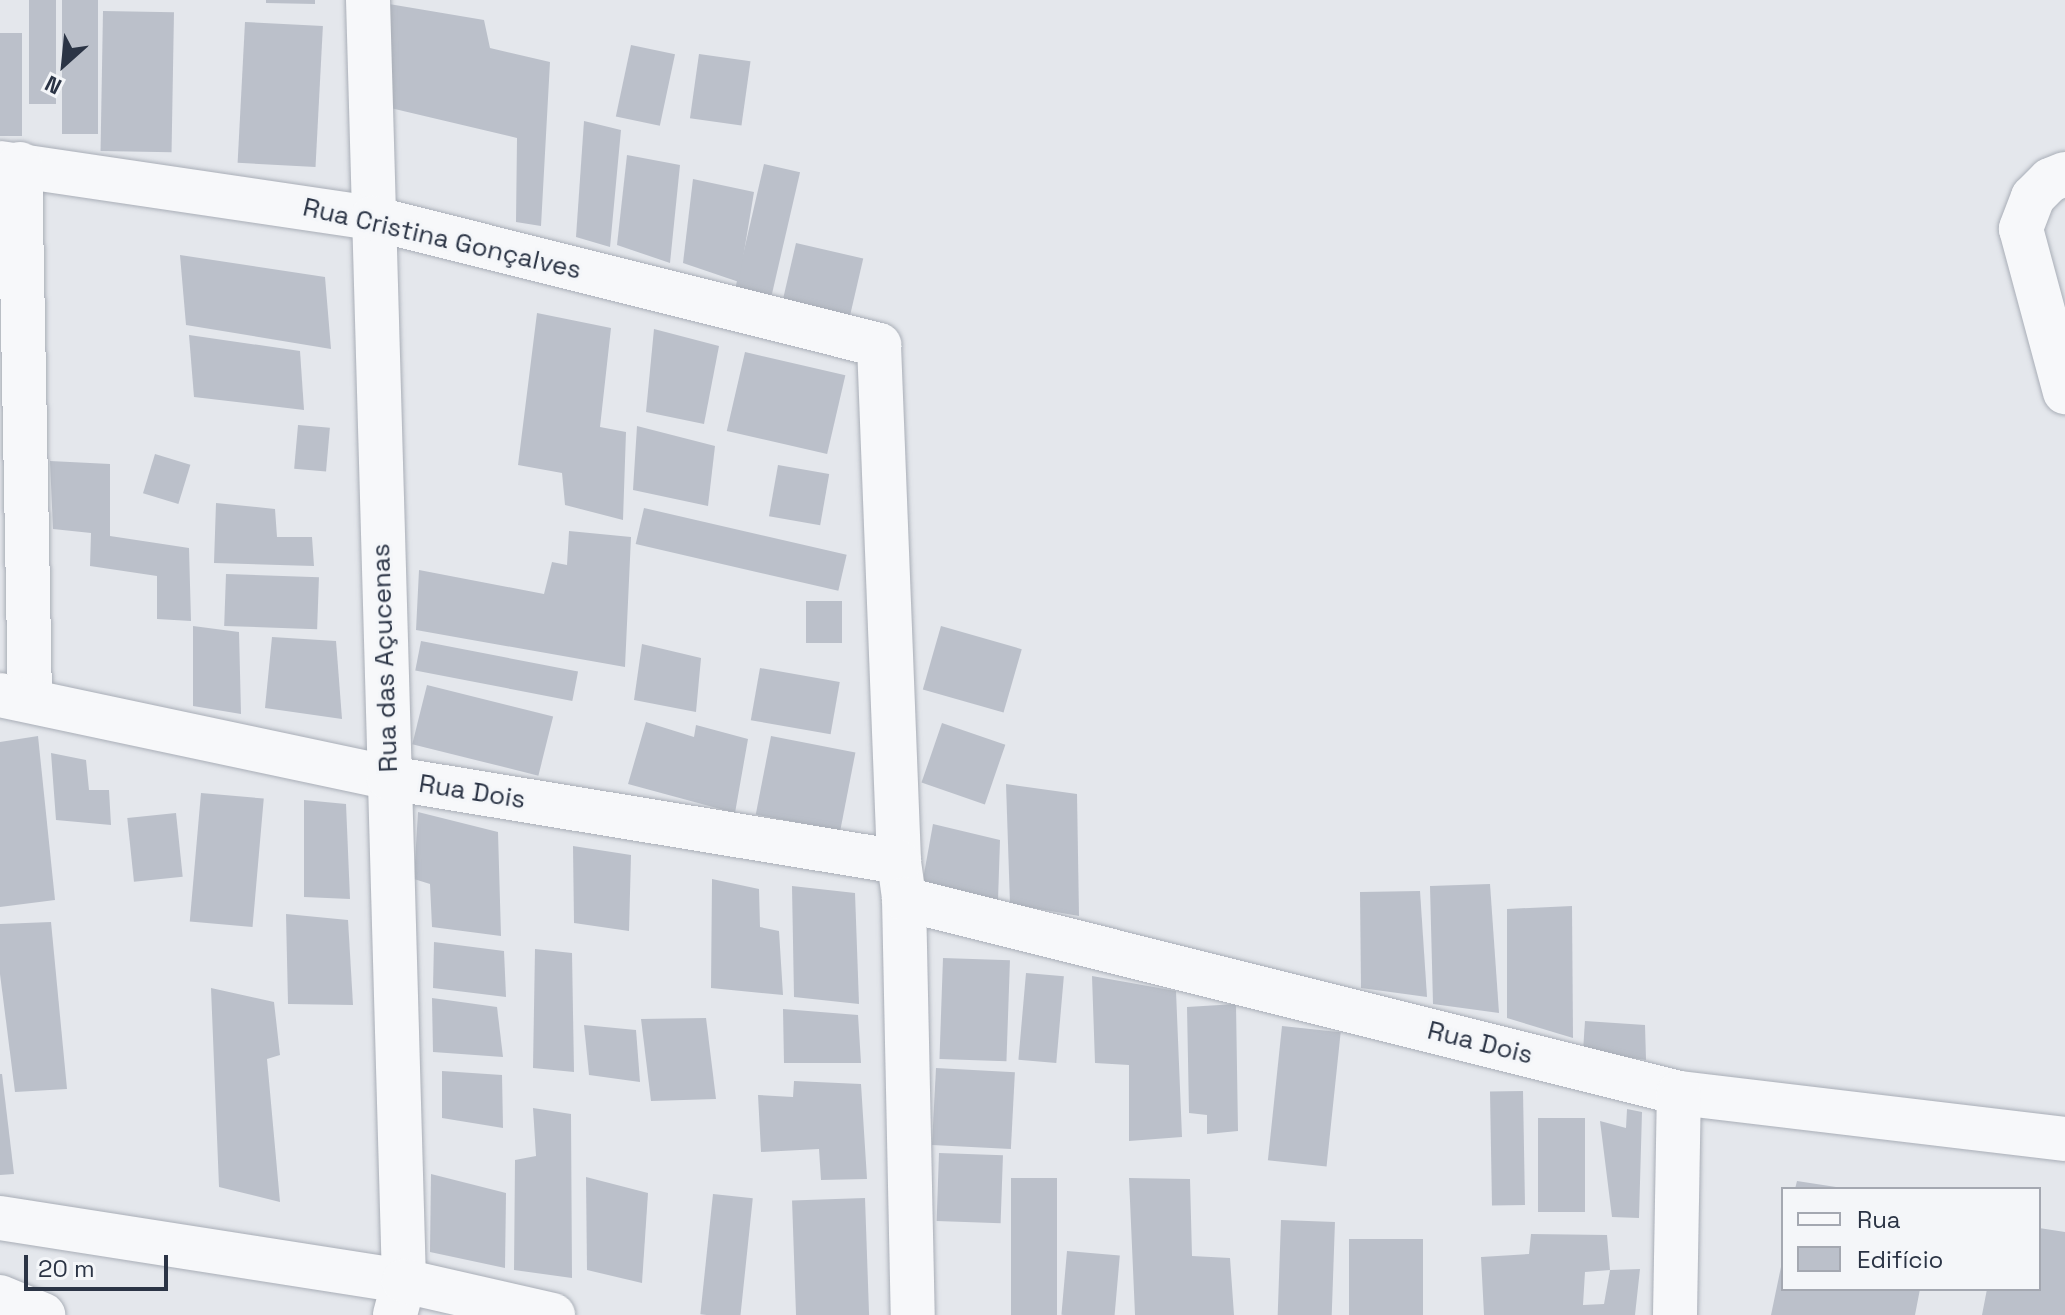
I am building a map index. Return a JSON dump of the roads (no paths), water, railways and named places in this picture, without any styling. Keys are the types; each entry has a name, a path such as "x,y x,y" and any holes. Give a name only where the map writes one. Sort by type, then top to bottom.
{"street":[{"name":"Rua das Açucenas","path":"368,0 400,1298"},
{"name":"Rua Cristina Gonçalves","path":"10,163 372,218 879,345 902,881"},
{"path":"10,163 15,697"},
{"path":"2065,174 2050,180 2033,197 2021,229 2065,392"},
{"name":"Rua Dois","path":"15,697 389,778 902,881 1679,1093 2065,1139"},
{"path":"902,881 913,1315"},
{"path":"1675,1315 1679,1093"},
{"path":"0,1218 400,1298 553,1315"},
{"path":"0,1297 43,1315"}]}
